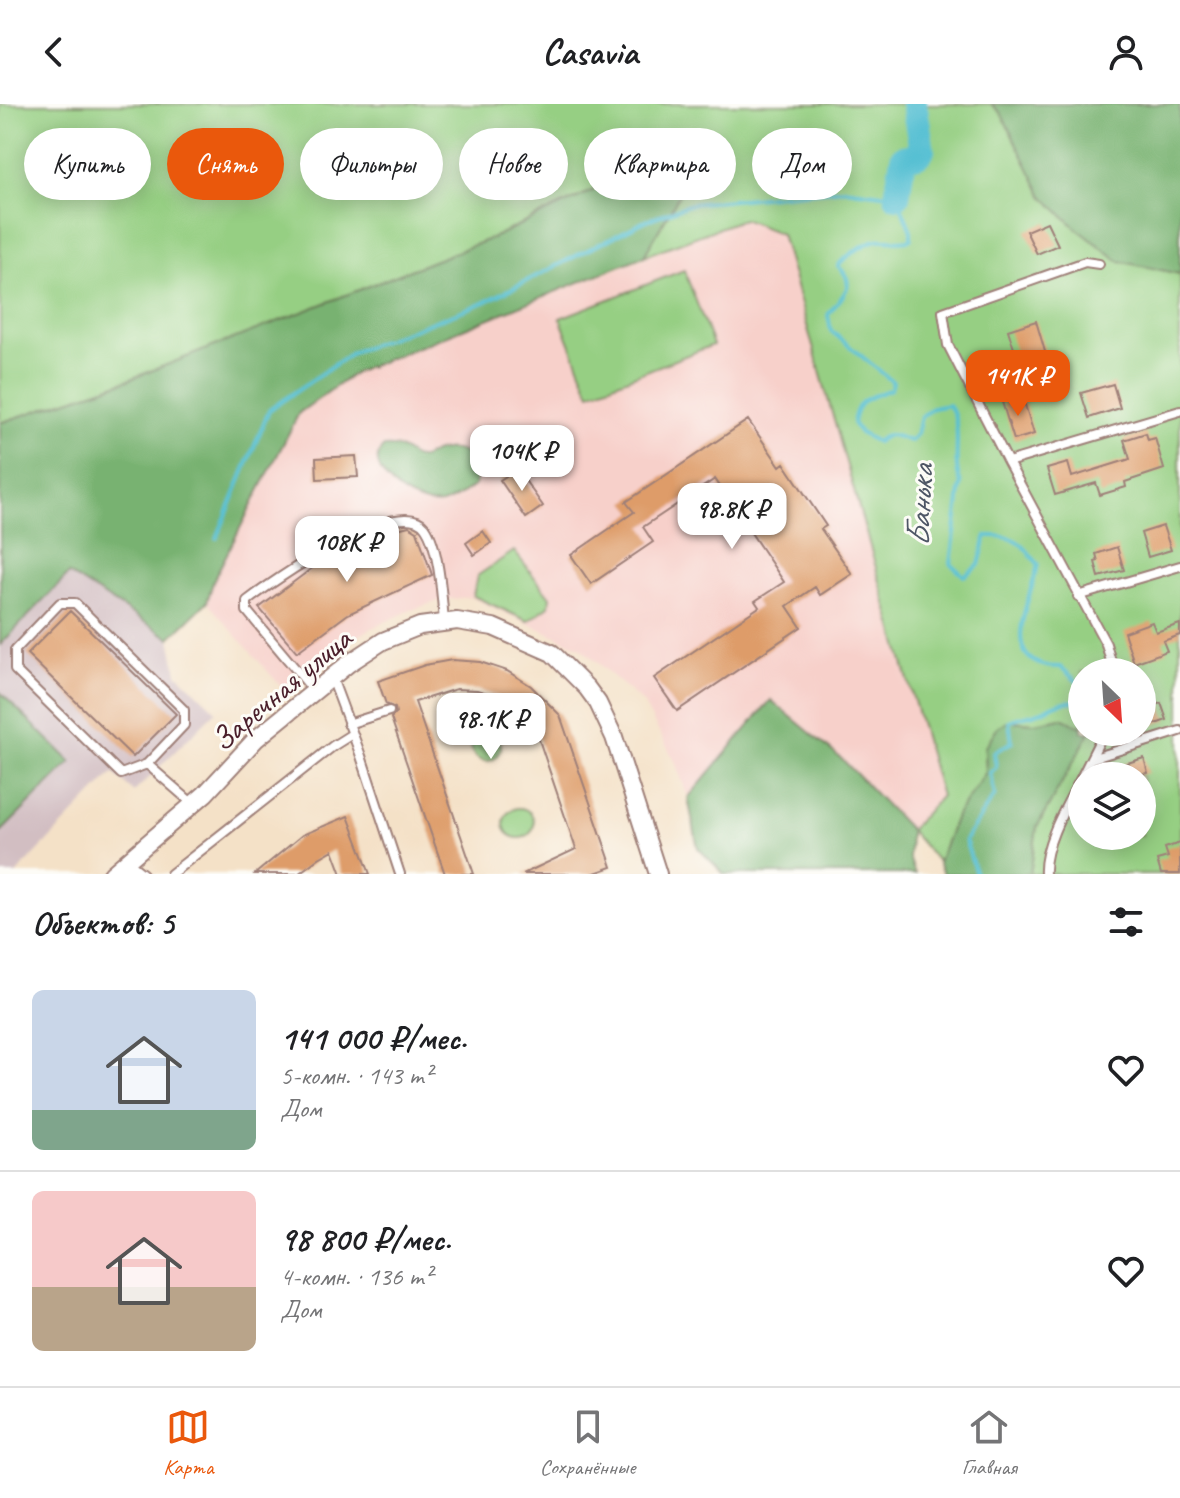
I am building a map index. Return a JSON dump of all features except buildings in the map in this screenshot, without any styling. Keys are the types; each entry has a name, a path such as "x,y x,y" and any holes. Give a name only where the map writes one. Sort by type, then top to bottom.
{"street":[{"name":"Заречная улица","path":"116,871 193,804 256,739 331,677 383,641 420,626 444,622 493,627 552,653 587,688 614,737 658,874"}],"lane":[{"path":"1099,264 1085,262 943,312 948,345 1106,644 1110,658"},
{"path":"1008,462 1180,411"},
{"path":"314,691 247,611 247,601 327,548 372,527 408,518 417,520 426,528 440,575 444,622"},
{"path":"1078,596 1180,566"},
{"path":"60,603 75,603 184,710 184,725 147,764 121,774 15,670 15,650 60,603"},
{"path":"331,677 400,874"},
{"path":"348,724 389,711"},
{"path":"1091,759 1180,731"},
{"path":"171,874 352,734"},
{"path":"1089,762 1097,746"},
{"path":"147,764 193,804"},
{"path":"1045,874 1044,864 1068,803"},
{"path":"116,871 134,867 143,874"}],"shaded area":[{"path":"743,219 781,233 941,796 910,830 844,761 771,700 688,798 675,761 643,703 580,647 470,597 442,600 370,629 337,650 285,691 207,602 214,579 299,413 356,372"},
{"path":"69,574 170,638 177,673 216,711 134,792 113,773 16,874 0,874 0,833 71,762 0,692 0,645"}],"green space":[{"path":"0,104 991,104 1119,261 1180,274 1180,874 1030,874 1037,827 1068,771 1068,850 1156,850 1156,762 1073,762 1082,746 1156,746 1156,658 1068,658 1068,721 1062,718 1035,723 1009,721 985,747 986,772 957,814 938,862 910,830 941,796 781,234 743,219 644,256 676,200 736,200 736,128 584,128 584,195 492,238 123,382 0,423"},
{"path":"991,104 1180,104 1180,274 1119,261 1075,227 1043,196 1001,113"},
{"path":"584,195 584,200 676,200 644,256 356,372 299,413 214,579 207,602 170,638 69,574 0,645 0,423 123,382 492,238"},
{"path":"684,270 713,345 590,393 560,318"},
{"path":"384,447 398,448 419,458 437,451 462,452 468,455 475,467 475,485 442,504 418,500 405,494 384,475 378,455"},
{"path":"514,551 550,597 549,606 528,621 473,596 477,576"},
{"path":"0,692 71,762 0,833"},
{"path":"771,700 844,761 910,830 909,857 915,874 724,874 698,848 688,798"},
{"path":"1062,718 1068,721 1068,746 1082,746 1073,762 1068,762 1068,771 1037,827 1030,874 943,874 938,862 957,814 986,772 985,747 998,726 1009,721 1035,723"},
{"path":"486,731 496,736 501,746 496,756 486,761 476,756 471,746 476,736"},
{"path":"519,808 529,813 534,823 529,833 519,838 509,833 504,823 509,813"}],"waterway":[{"name":"Банька","path":"897,196 903,158 918,155 922,150 914,104"},
{"name":"Банька","path":"217,538 269,410 353,352 485,302 647,220 691,204 844,189 897,196 911,231 911,239 873,241 845,259 838,266 844,273 847,286 828,315 831,331 893,382 891,389 861,403 853,423 860,433 877,442 890,435 911,441 917,433 921,417 932,408 949,405 956,424 961,483 951,564 964,576 979,565 986,536 1011,538 1022,545 1038,564 1024,613 1022,644 1028,656 1040,664 1061,667 1068,673"},
{"name":"Банька","path":"976,874 965,840 995,795 990,773 996,767 994,752 1012,742 1009,721 1068,702"}]}
